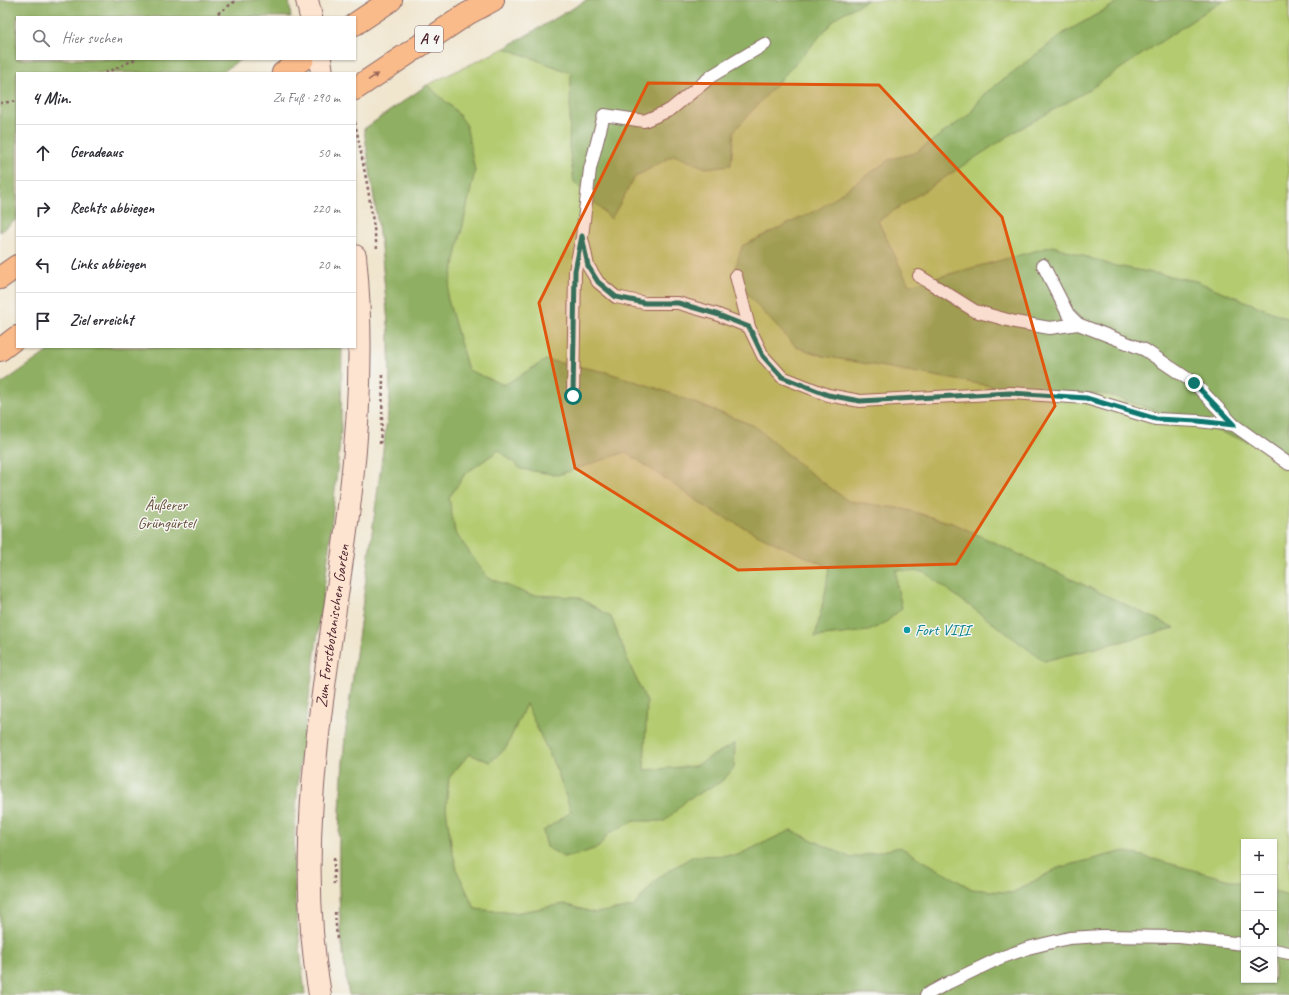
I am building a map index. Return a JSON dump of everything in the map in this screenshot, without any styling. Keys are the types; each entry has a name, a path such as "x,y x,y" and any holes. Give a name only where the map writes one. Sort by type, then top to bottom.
{"highway":[{"path":"356,23 390,0"},
{"name":"A 4","path":"356,88 467,14 493,0"},
{"path":"284,72 302,60"},
{"path":"0,278 16,267"},
{"path":"0,350 16,338"}],"main road":[{"path":"307,0 311,16"},
{"path":"320,60 322,72"},
{"name":"Zum Forstbotanischen Garten","path":"320,995 313,940 310,898 310,825 316,745 351,491 357,433 360,383 360,344 356,269"}],"lane":[{"path":"573,396 575,271 582,236 590,169 604,115 644,121 670,110 713,75 765,44"},
{"path":"582,236 588,266 598,282 616,297 645,303 678,303 716,314 749,327"},
{"path":"1043,265 1068,314 1078,324 1145,350 1194,383 1234,425 1289,464"},
{"path":"736,276 749,327 763,356 782,377 828,395 860,401 1010,393 1086,398 1156,419 1198,421 1234,425"},
{"path":"919,276 975,311 1015,322 1050,328 1078,324"},
{"path":"926,995 1000,958 1028,948 1069,938 1102,936 1179,937 1241,944"},
{"path":"1277,950 1289,952"}],"path":[{"path":"214,16 237,0"},
{"path":"107,72 134,60"},
{"path":"0,103 16,101"}],"highlighted area":[{"path":"648,83 879,85 1002,217 1055,406 956,564 738,570 575,468 539,303"}],"green space":[{"path":"0,0 289,0 291,16 16,16 16,60 240,60 222,72 16,72 16,220 0,232"},
{"path":"587,0 1289,0 1289,995 349,995 344,963 339,899 339,834 345,737 390,398 389,333 381,246 364,129 427,85 505,48"},
{"path":"587,0 868,0 838,16 734,131 731,165 706,168 674,155 635,177 611,219 574,182 569,147 571,73 505,48"},
{"path":"1122,0 1223,0 1087,91 1016,131 878,221 909,285 1053,246 1111,265 1196,281 1289,319 1289,455 1109,395 1002,388 823,356 796,347 753,301 733,276 742,246 819,209 890,159 915,153 970,114 983,95 1064,33"},
{"path":"427,85 454,109 466,124 475,171 447,296 468,370 504,385 546,360 606,372 656,388 755,426 805,469 848,501 904,509 955,524 1175,628 1044,661 924,572 896,570 897,586 902,608 886,622 869,631 815,637 826,589 829,567 779,545 715,513 626,452 558,475 521,469 499,450 465,474 449,498 455,532 487,577 530,595 578,597 611,617 631,668 647,702 644,770 695,766 735,743 734,768 721,782 688,799 665,821 634,821 609,833 599,847 580,854 563,857 547,847 543,831 571,812 558,773 526,704 506,748 490,762 469,754 449,778 446,808 452,850 458,873 475,909 515,913 564,904 595,913 633,907 659,877 693,856 738,855 791,830 851,858 900,847 972,889 1012,893 1058,868 1124,851 1241,883 1241,983 1277,983 1277,893 1289,896 1289,995 349,995 344,963 339,899 339,834 345,737 390,398 389,333 381,246 364,129"},
{"name":"Äußerer Grüngürtel","path":"53,348 342,348 341,432 327,567 299,770 295,822 294,862 296,911 305,995 0,995 0,385"}],"place":[{"name":"Fort VIII","path":"907,630"}],"route":[{"path":"573,396 575,271 582,236 588,266 598,282 616,297 645,303 678,303 716,314 749,327 763,356 782,377 828,395 860,401 1010,393 1086,398 1156,419 1198,421 1234,425 1194,383"}]}
